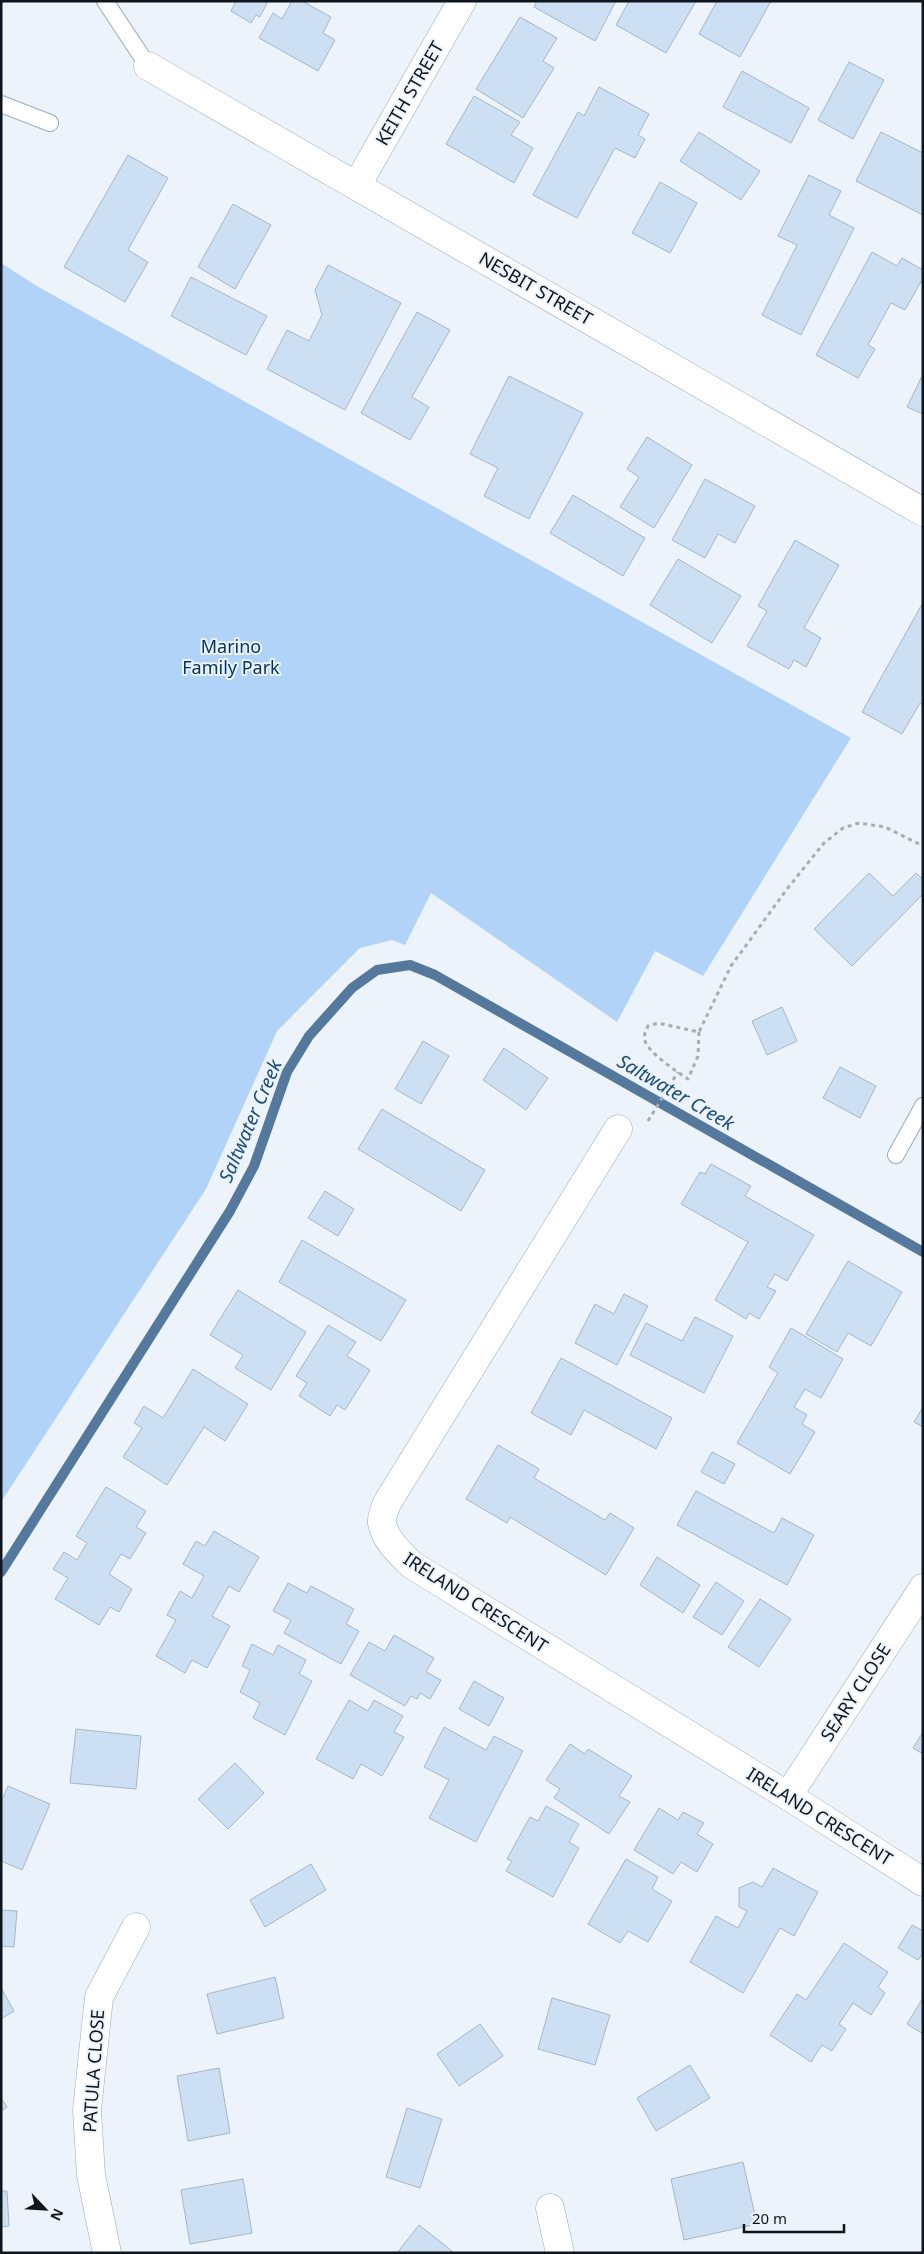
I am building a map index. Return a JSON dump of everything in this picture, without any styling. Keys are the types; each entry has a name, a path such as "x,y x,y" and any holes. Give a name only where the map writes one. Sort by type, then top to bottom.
{"street":[{"name":"KEITH STREET","path":"357,184 462,1"},
{"name":"NESBIT STREET","path":"148,66 357,184 923,512"},
{"name":"IRELAND CRESCENT","path":"618,1129 387,1503 382,1521 388,1537 397,1551 412,1565 788,1796 923,1882"},
{"name":"SEARY CLOSE","path":"788,1796 923,1588"},
{"name":"PATULA CLOSE","path":"107,2253 91,2175 87,2110 99,1997 136,1927"},
{"path":"550,2208 560,2253"}],"lane":[{"path":"104,1 148,66"},
{"path":"1,104 50,123"},
{"path":"896,1155 923,1106"}],"path":[{"path":"699,1032 658,1023 648,1026 644,1035 646,1043 688,1079 698,1056 699,1032 731,966 787,889 824,843 843,828 859,823 885,827 923,846"},
{"path":"650,1118 678,1072"}],"green space":[{"name":"Marino Family Park","path":"1,263 35,285 851,738 703,976 655,951 617,1022 431,893 405,945 392,940 360,948 277,1031 206,1189 1,1502"}],"building":[{"path":"232,1 268,1 260,17 256,15 251,23 231,11 235,3"},
{"path":"292,1 302,1 331,17 323,33 335,40 318,71 259,38 273,13 282,19"},
{"path":"537,1 616,1 595,41 534,7"},
{"path":"629,1 696,1 666,53 616,25"},
{"path":"717,1 771,1 740,57 699,34"},
{"path":"520,17 557,38 543,61 554,68 523,118 476,89"},
{"path":"849,62 884,80 853,139 818,120"},
{"path":"742,71 809,108 791,143 723,107"},
{"path":"599,87 649,114 638,135 645,139 635,158 615,148 577,218 533,195 578,112 584,116"},
{"path":"474,96 520,122 511,135 533,148 514,183 446,144"},
{"path":"699,132 760,171 741,200 680,161"},
{"path":"881,132 923,153 923,215 856,181"},
{"path":"128,155 168,178 128,250 148,262 125,302 64,267"},
{"path":"809,175 841,191 829,215 854,228 801,335 762,315 797,245 778,236"},
{"path":"660,182 697,203 670,253 632,233"},
{"path":"233,204 271,225 235,289 198,267"},
{"path":"872,252 897,266 902,258 923,270 923,278 905,310 891,303 868,345 875,349 858,378 816,355"},
{"path":"328,265 401,303 345,410 267,369 287,330 309,341 322,315 315,290"},
{"path":"191,277 267,316 246,355 171,316"},
{"path":"417,312 450,330 412,397 429,407 410,440 361,413"},
{"path":"923,374 923,414 907,407"},
{"path":"509,376 583,413 529,519 484,496 498,468 470,454"},
{"path":"647,437 692,465 654,528 620,507 639,477 627,469"},
{"path":"705,479 755,506 735,543 718,534 705,558 672,540"},
{"path":"573,495 645,538 623,576 550,533"},
{"path":"795,540 839,565 804,628 821,638 806,667 794,660 789,669 747,646 767,611 758,606"},
{"path":"678,559 741,596 712,643 650,605"},
{"path":"922,604 923,705 920,703 902,734 862,712"},
{"path":"869,873 893,896 916,873 923,879 923,894 852,966 814,929"},
{"path":"782,1007 797,1041 767,1055 752,1021"},
{"path":"423,1041 449,1056 421,1104 395,1089"},
{"path":"504,1048 548,1078 526,1110 483,1080"},
{"path":"840,1067 876,1086 860,1118 823,1098"},
{"path":"382,1109 485,1170 461,1211 358,1149"},
{"path":"711,1164 751,1186 745,1196 814,1235 787,1281 775,1274 767,1287 776,1291 759,1319 749,1313 746,1319 715,1300 748,1242 681,1204 700,1172 705,1174"},
{"path":"325,1191 354,1209 338,1236 308,1218"},
{"path":"302,1240 406,1300 381,1341 279,1282"},
{"path":"848,1261 902,1292 871,1346 848,1333 837,1352 806,1334"},
{"path":"238,1290 306,1332 271,1390 235,1368 243,1355 210,1335"},
{"path":"624,1294 648,1306 617,1365 575,1343 595,1304 614,1314"},
{"path":"695,1317 733,1336 704,1393 630,1355 646,1323 682,1341"},
{"path":"328,1325 356,1342 347,1356 370,1370 345,1410 337,1405 330,1416 299,1396 307,1383 296,1376"},
{"path":"791,1328 843,1359 821,1398 805,1389 794,1407 807,1415 802,1424 815,1432 790,1474 737,1443 778,1373 769,1367"},
{"path":"561,1358 672,1418 656,1449 584,1410 571,1435 531,1413"},
{"path":"193,1369 248,1404 225,1441 204,1427 167,1485 123,1457 142,1428 134,1423 144,1406 163,1418"},
{"path":"923,1407 923,1427 914,1422"},
{"path":"498,1445 539,1469 534,1478 605,1520 610,1513 634,1528 606,1575 510,1517 507,1523 466,1499"},
{"path":"712,1452 735,1464 724,1484 701,1472"},
{"path":"106,1487 146,1511 136,1527 146,1533 130,1559 121,1554 109,1574 132,1589 119,1612 110,1607 99,1625 55,1599 68,1578 53,1569 64,1552 77,1560 87,1543 76,1536"},
{"path":"696,1491 774,1533 782,1518 814,1535 787,1585 677,1525"},
{"path":"214,1531 259,1557 239,1592 229,1586 212,1616 230,1626 207,1668 192,1660 185,1673 156,1656 176,1620 167,1615 180,1591 192,1598 204,1576 183,1564 196,1541 205,1546"},
{"path":"657,1557 700,1585 683,1613 640,1585"},
{"path":"716,1582 744,1601 722,1635 693,1617"},
{"path":"288,1583 307,1593 311,1586 354,1609 346,1624 359,1631 341,1664 284,1633 291,1620 273,1611"},
{"path":"760,1599 791,1619 759,1667 728,1647"},
{"path":"394,1635 434,1658 426,1672 441,1680 430,1699 420,1693 417,1699 411,1696 405,1706 350,1675 369,1642 385,1651"},
{"path":"252,1644 273,1655 278,1645 306,1660 299,1674 312,1681 285,1735 253,1718 260,1703 240,1692 250,1670 242,1666"},
{"path":"474,1681 504,1698 489,1726 459,1709"},
{"path":"349,1700 368,1711 374,1700 403,1716 394,1732 404,1737 382,1776 361,1764 353,1779 316,1759"},
{"path":"444,1727 486,1750 494,1736 523,1751 476,1842 429,1818 449,1780 424,1767"},
{"path":"76,1729 141,1736 136,1789 70,1783"},
{"path":"923,1732 923,1754 913,1748"},
{"path":"570,1744 585,1754 588,1749 632,1776 619,1796 630,1802 609,1834 554,1798 560,1789 546,1780"},
{"path":"235,1763 264,1793 228,1829 198,1799"},
{"path":"8,1786 50,1804 22,1870 1,1861 1,1802"},
{"path":"546,1806 579,1824 569,1842 579,1848 553,1897 506,1871 512,1861 507,1859 530,1817 538,1821"},
{"path":"659,1808 678,1820 683,1812 704,1823 697,1834 713,1844 697,1872 681,1862 673,1874 634,1850"},
{"path":"626,1859 658,1877 652,1889 672,1901 648,1942 628,1931 620,1943 588,1924"},
{"path":"311,1864 326,1890 265,1927 250,1900"},
{"path":"773,1868 818,1892 794,1936 780,1928 743,1993 690,1962 716,1916 738,1928 747,1911 739,1907 739,1888 753,1882 762,1887"},
{"path":"1,1910 17,1911 14,1947 1,1946"},
{"path":"912,1925 923,1931 923,1953 918,1960 898,1948"},
{"path":"844,1943 888,1972 878,1987 885,1993 871,2015 853,2003 839,2024 846,2029 832,2051 822,2045 811,2062 770,2035 797,1994 806,2000"},
{"path":"275,1977 284,2018 217,2034 207,1994"},
{"path":"1,1988 14,2011 1,2019"},
{"path":"552,1998 610,2015 595,2065 538,2049"},
{"path":"923,1998 923,2034 907,2024"},
{"path":"480,2024 503,2056 459,2086 437,2054"},
{"path":"690,2065 710,2098 656,2131 637,2098"},
{"path":"219,2068 230,2133 188,2141 177,2076"},
{"path":"1,2098 7,2107 1,2111"},
{"path":"407,2108 442,2119 420,2188 386,2177"},
{"path":"743,2162 757,2224 684,2240 671,2179"},
{"path":"243,2179 252,2233 190,2244 181,2190"},
{"path":"1,2191 7,2191 9,2226 1,2227"},
{"path":"419,2225 452,2251 451,2253 397,2253"}],"waterway":[{"name":"Saltwater Creek","path":"1,1572 230,1211 254,1166 287,1072 309,1036 352,988 377,970 410,965 435,975 923,1252"}]}
